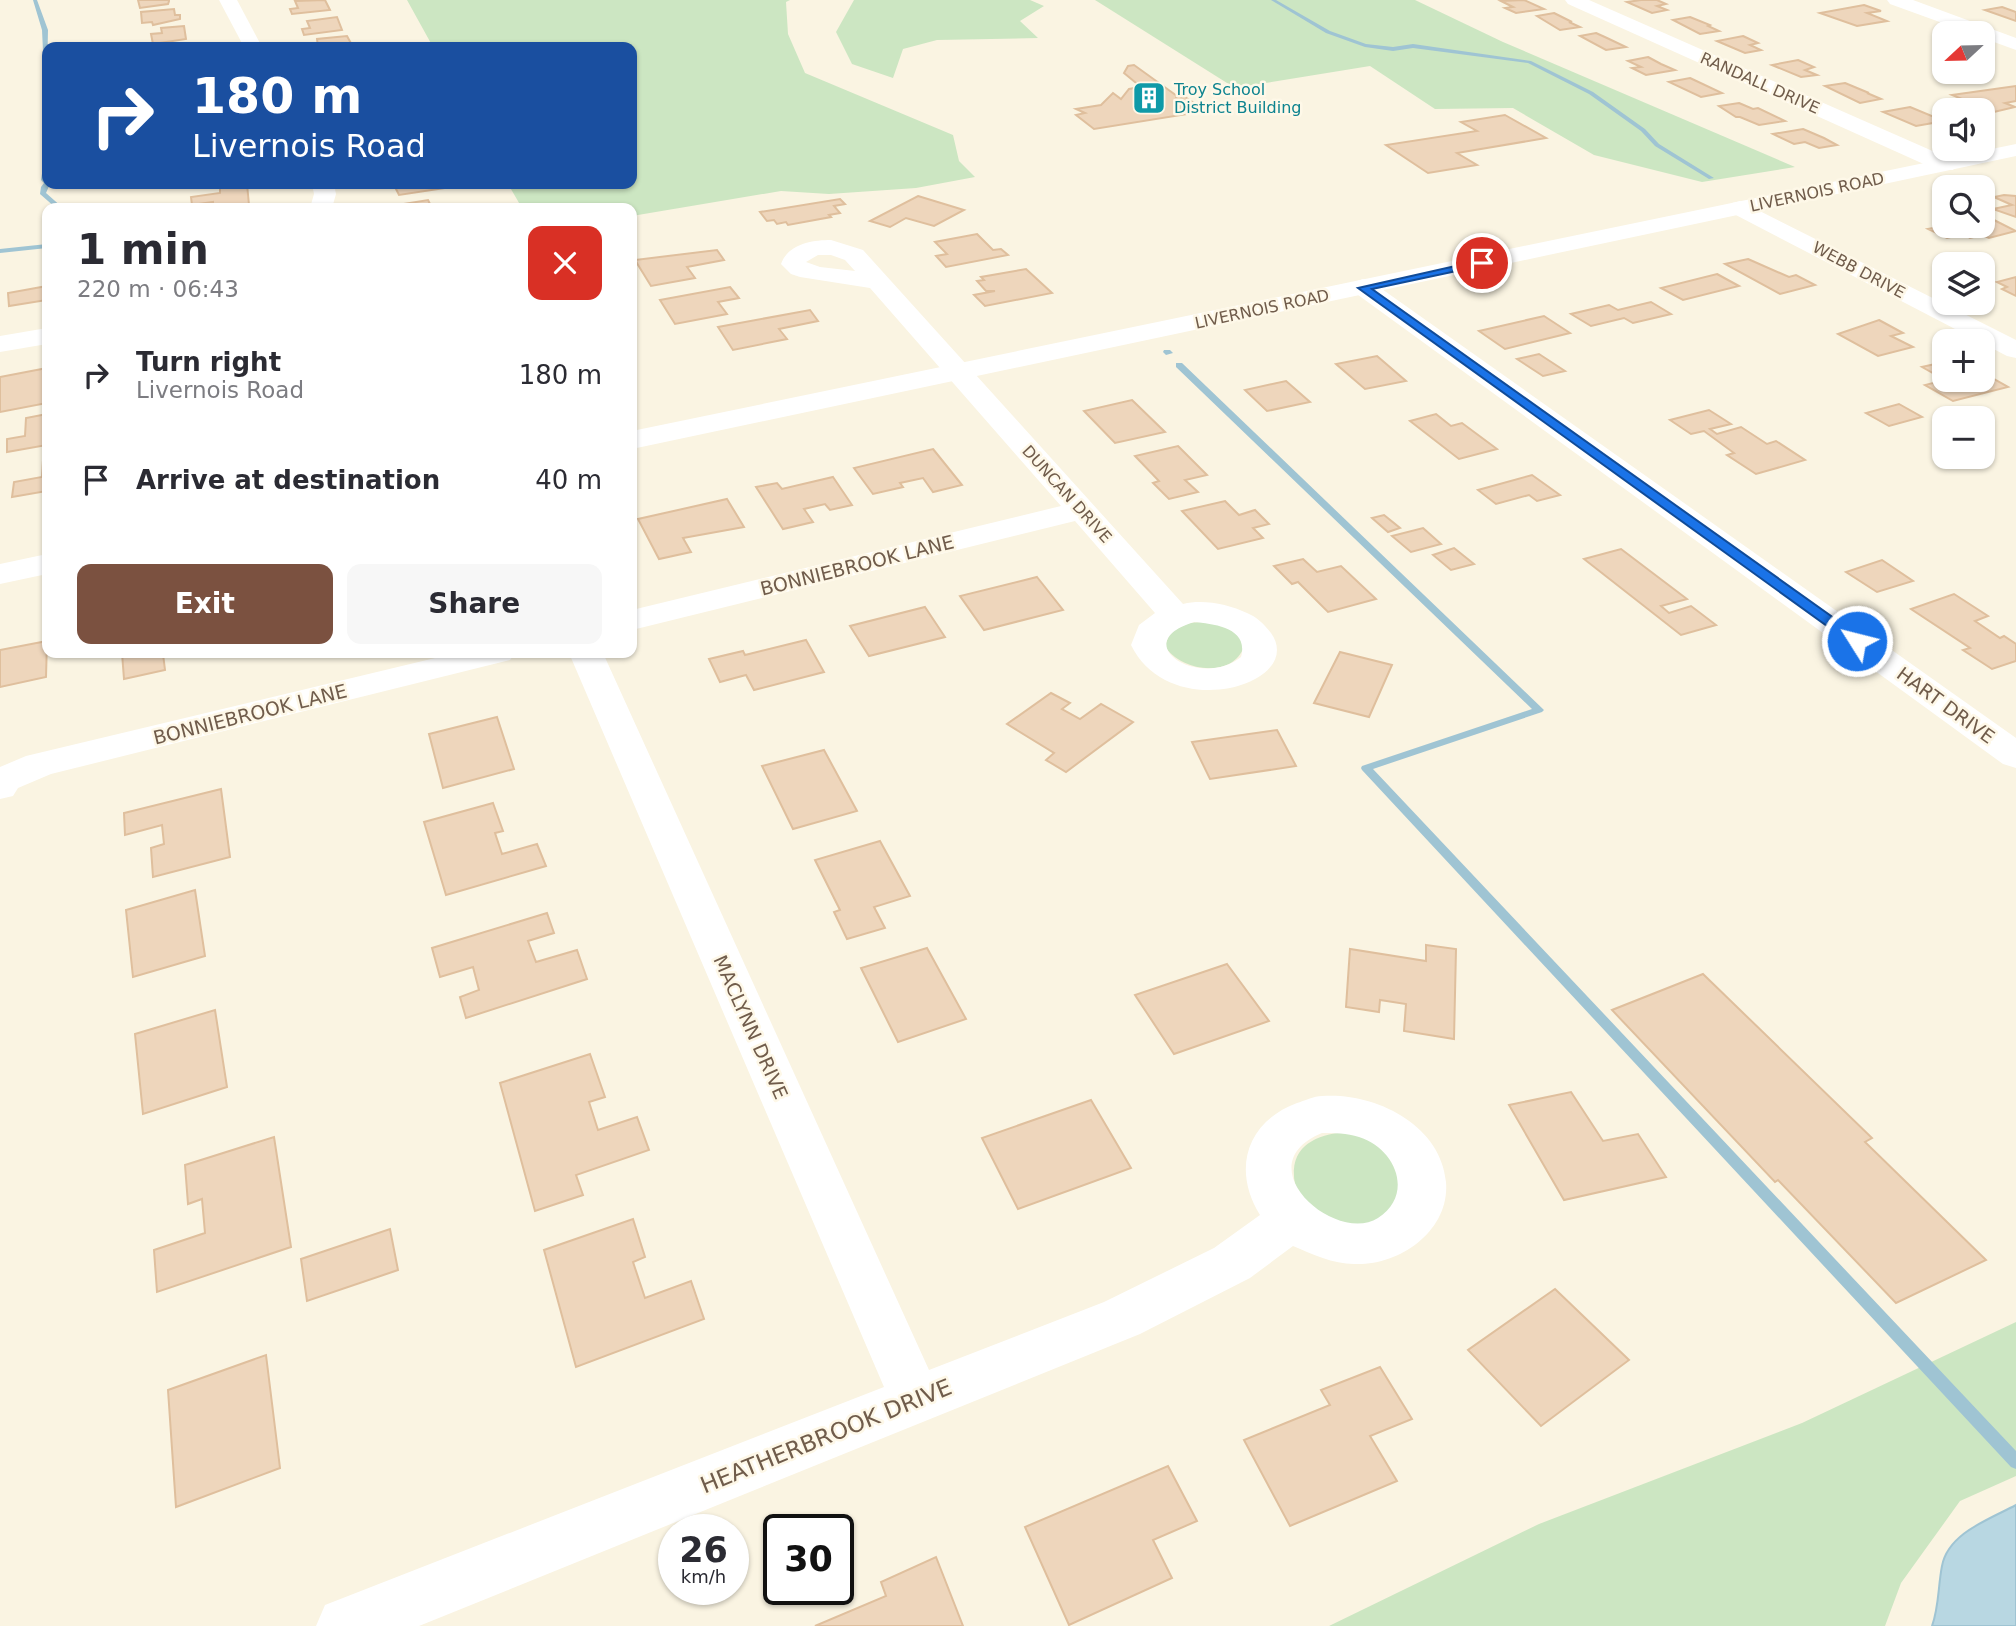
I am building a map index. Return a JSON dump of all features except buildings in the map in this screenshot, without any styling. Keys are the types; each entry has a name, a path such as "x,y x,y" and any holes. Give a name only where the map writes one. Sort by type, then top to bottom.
{"street":[{"path":"228,0 250,42"},
{"name":"RANDALL DRIVE","path":"1574,0 1945,165"},
{"path":"1896,0 2016,44"},
{"name":"LIVERNOIS ROAD","path":"637,439 2016,150"},
{"name":"WEBB DRIVE","path":"1740,208 2016,350"},
{"name":"DUNCAN DRIVE","path":"879,283 1175,615"},
{"name":"HART DRIVE","path":"1363,288 2016,756"},
{"path":"0,344 42,337"},
{"name":"BONNIEBROOK LANE","path":"637,619 1082,510"},
{"path":"0,574 42,565"},
{"name":"BONNIEBROOK LANE","path":"2,784 23,770 39,765 478,658"},
{"name":"MACLYNN DRIVE","path":"588,658 916,1400"},
{"name":"HEATHERBROOK DRIVE","path":"346,1626 1122,1318 1232,1263 1292,1219"}],"green space":[{"path":"407,0 790,0 786,2 788,34 805,73 953,135 959,161 975,177 916,188 829,194 781,191 637,215 637,203 519,203 511,189 637,189 637,42 430,42"},
{"path":"854,0 1030,0 1044,6 1020,21 1038,38 937,40 903,49 893,78 852,64 836,32"},
{"path":"1095,0 1415,0 1503,42 1795,167 1702,182 1594,155 1513,108 1435,109 1370,66 1235,88"},
{"path":"1189,623 1221,625 1241,640 1244,646 1230,664 1206,668 1194,666 1182,662 1165,646 1170,632"},
{"path":"1344,1132 1364,1136 1395,1158 1404,1190 1389,1215 1376,1222 1340,1222 1309,1204 1296,1186 1294,1165 1302,1149 1316,1139"},
{"path":"2016,1322 2016,1476 1960,1501 1901,1583 1885,1626 1329,1626 1539,1524 1802,1423"}],"water":[{"path":"2016,1505 2016,1626 1932,1626 1942,1566 1952,1545 1971,1528"}],"waterway":[{"path":"35,0 45,30 46,42"},
{"path":"1273,0 1328,32 1365,45 1393,49 1413,46 1529,62 1591,93 1643,130 1657,145 1711,178"},
{"path":"44,189 43,194 54,203"},
{"path":"0,251 42,247"},
{"path":"1179,365 1539,710 1366,768 2016,1462"}],"place":[{"name":"Troy School District Building","path":"1149,98"}],"route":[{"path":"1482,263 1363,288 1857,641"}]}
